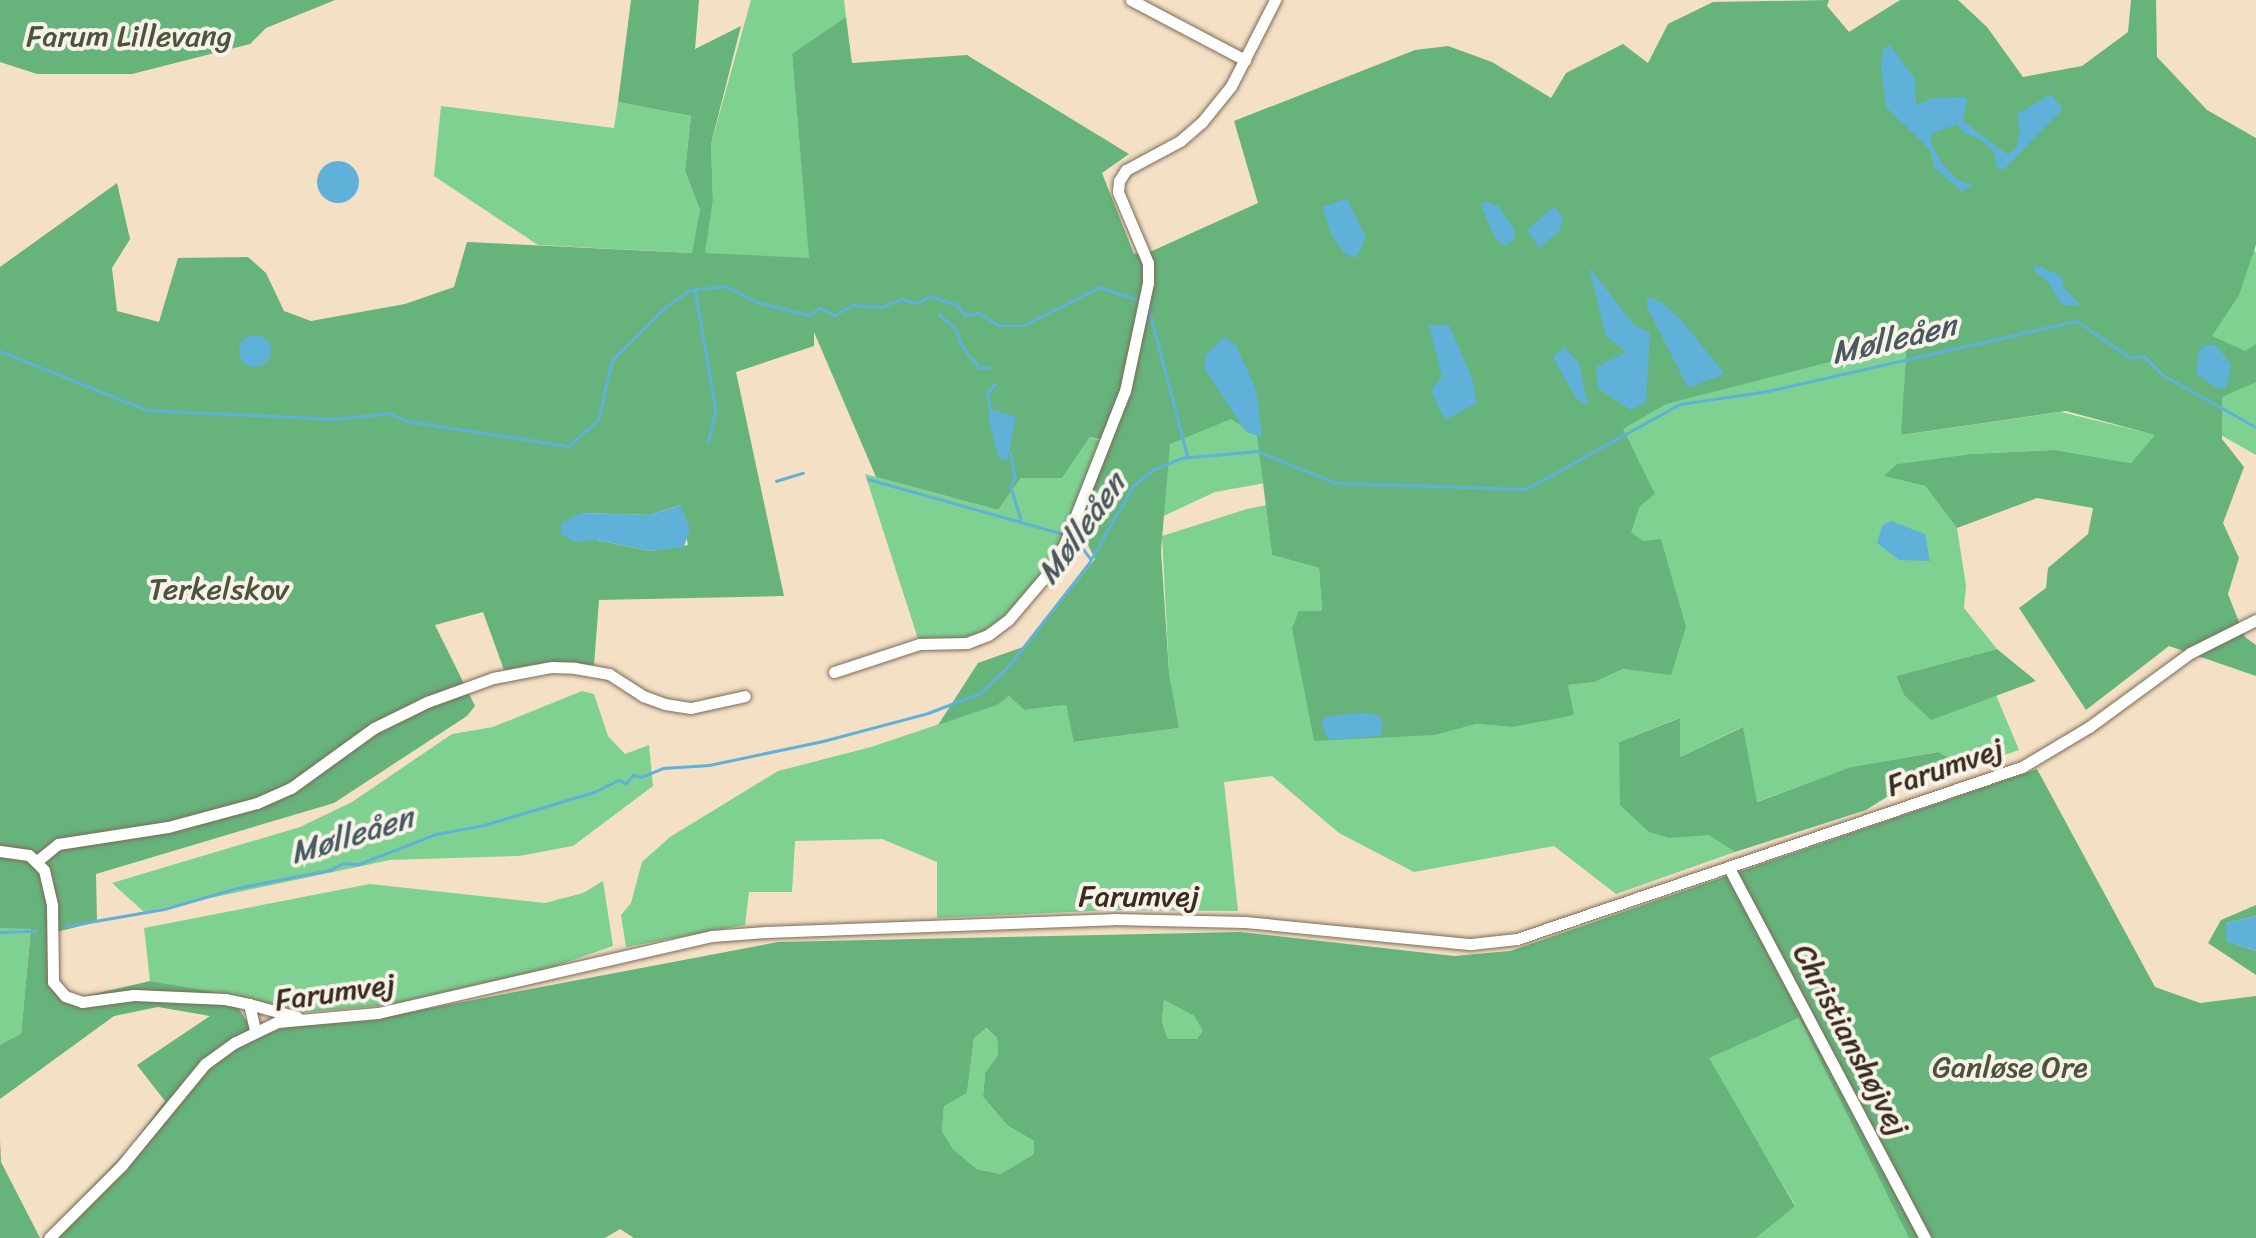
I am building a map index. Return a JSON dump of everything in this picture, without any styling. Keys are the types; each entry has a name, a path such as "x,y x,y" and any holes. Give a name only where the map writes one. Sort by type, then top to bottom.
{"street":[{"path":"1131,0 1245,60"},
{"path":"834,672 873,663 919,644 966,643 988,635 1009,619 1049,572 1065,543 1125,391 1148,282 1148,263 1118,192 1118,180 1126,170 1180,141 1202,122 1245,60 1276,0"},
{"name":"Farumvej","path":"50,1238 122,1165 205,1064 255,1031 301,1018 378,1013 712,936 766,932 1113,919 1245,922 1471,944 1518,939 2022,767 2089,727 2190,653 2256,620"},
{"path":"37,861 58,844 168,827 257,803 291,788 374,728 427,702 493,678 552,667 575,668 609,674 665,704 691,708 745,696"},
{"path":"0,851 20,851 37,861 51,894 54,986 65,996 82,1002 171,994 249,1004 301,1018"},
{"name":"Christianshøjvej","path":"1729,868 1925,1238"},
{"path":"249,1004 255,1031"}],"green space":[{"name":"Farum Lillevang","path":"0,0 335,0 266,28 250,44 132,74 37,74 0,62"},
{"path":"631,0 699,0 695,49 741,26 711,144 713,200 705,253 809,258 792,54 846,17 852,63 967,55 1129,154 1102,173 1134,254 1152,251 1258,203 1234,121 1415,50 1448,46 1492,62 1551,98 1566,73 1623,44 1648,63 1668,24 1713,2 1829,0 1827,6 1849,32 1900,0 1958,0 1987,27 2023,77 2082,66 2128,32 2131,0 2156,0 2157,57 2207,110 2256,138 2256,245 2239,295 2212,336 2245,351 2256,344 2256,382 2222,397 2222,439 2244,467 2223,523 2239,558 2228,594 2245,637 2256,645 2256,676 2169,646 2086,710 2019,608 2046,588 2048,568 2088,534 2093,508 2037,498 1957,528 1925,486 1884,476 1897,464 1970,454 2055,450 2131,463 2155,435 2066,411 1901,435 1907,342 1666,404 1623,429 1655,494 1640,506 1631,532 1643,541 1661,539 1686,627 1671,675 1623,669 1595,682 1568,685 1574,715 1512,727 1477,724 1435,735 1314,741 1292,628 1299,611 1322,611 1319,568 1272,555 1257,435 1231,419 1170,444 1161,551 1169,672 1179,728 1074,742 1066,705 1024,710 1009,696 997,705 938,725 978,663 1026,646 1095,559 1079,527 1106,441 1090,437 1062,478 1021,478 998,510 876,477 814,332 814,346 736,372 784,596 599,600 594,665 548,662 504,670 483,612 435,625 475,706 467,716 334,803 96,874 97,922 56,932 58,979 70,994 81,997 150,981 231,995 256,1037 292,1025 368,1020 778,942 1240,932 1454,956 1510,951 2037,769 2155,987 2200,1003 2256,996 2256,1238 1909,1238 1799,1018 1709,1058 1795,1206 1756,1238 634,1238 620,1229 605,1238 42,1238 130,1148 165,1101 137,1065 210,1016 158,1007 114,1016 0,1099 0,1045 21,1034 31,929 0,928 0,267 117,183 130,239 112,268 117,311 159,322 178,258 248,257 266,273 284,311 311,321 405,304 454,287 467,242 692,253 700,210 685,171 691,116 618,102","holes":["680,505 688,545 650,551 597,540 581,513 649,515","1164,1000 1194,1016 1203,1031 1197,1039 1168,1039 1162,1022","986,1028 997,1038 998,1055 985,1073 983,1097 1008,1126 1034,1141 1034,1154 1000,1174 977,1169 953,1149 942,1131 944,1106 967,1093 974,1038"]},
{"path":"751,0 844,0 846,17 792,55 810,260 704,253 713,200 711,144"},
{"path":"618,102 691,116 685,171 700,210 693,253 538,245 434,176 441,106 614,128"},
{"path":"2251,244 2256,253 2256,455 2203,425 2141,406 1902,419 1902,435 2061,412 2156,435 2131,463 2055,450 1970,454 1898,464 1885,476 1925,486 1957,528 1966,586 1964,608 1997,649 1896,676 1904,695 1931,719 1996,695 2019,750 1967,768 1937,752 1852,767 1756,802 1742,727 1680,757 1679,718 1619,742 1709,834 1735,852 1616,894 1554,846 1414,872 1339,833 1272,776 1224,782 1238,911 1116,910 937,918 937,862 882,839 795,841 792,892 749,892 745,925 626,947 621,915 631,903 642,862 670,837 778,771 871,747 996,705 1009,696 1024,710 1066,705 1075,742 1179,728 1169,672 1162,536 1247,509 1266,505 1272,555 1319,568 1322,611 1434,735 1477,724 1512,727 1567,685 1595,682 1623,669 1671,674 1643,542 1630,532 1640,506 1271,482 1215,492 1110,541 1131,446 1069,258"},
{"path":"1090,437 1101,441 1059,546 1043,574 1001,622 971,638 918,639 865,474 998,510 1021,478 1062,478"},
{"path":"1997,649 2036,681 1931,720 1904,695 1896,676"},
{"path":"582,691 594,694 608,736 625,754 649,745 653,786 573,846 519,856 390,860 144,912 112,883 300,827 352,802 452,734 493,727"},
{"path":"1680,718 1680,757 1743,727 1757,802 1851,767 1938,752 1967,768 1928,771 1866,810 1735,852 1709,835 1669,838 1649,832 1620,805 1619,742"},
{"path":"603,881 613,946 533,974 402,1004 306,1012 150,981 144,928 370,884 545,903 583,893"},
{"path":"2256,905 2256,916 2226,923 2227,941 2256,951 2256,975 2208,943 2221,920"},
{"path":"0,928 31,928 21,1035 0,1045"},
{"path":"1164,1000 1194,1016 1204,1031 1197,1039 1168,1039 1162,1022"},
{"path":"1799,1018 1909,1238 1756,1238 1795,1205 1708,1058"},
{"path":"985,1028 997,1038 998,1055 985,1073 983,1097 1008,1126 1034,1141 1034,1154 1000,1174 977,1169 953,1149 942,1131 944,1105 967,1093 974,1038"},
{"path":"0,1139 1,1162 40,1238 0,1238"}],"water":[{"path":"1889,44 1915,79 1916,105 1933,98 1967,97 1963,121 2007,154 2016,149 2020,130 2017,114 2051,94 2063,109 2003,170 1996,167 1995,154 1983,141 1963,132 1957,124 1932,134 1931,143 1942,164 1958,180 1972,185 1962,192 1934,167 1930,150 1886,107 1881,67 1883,51"},
{"path":"338,161 353,167 359,182 353,197 338,203 323,197 317,182 323,167"},
{"path":"1347,199 1366,238 1356,258 1344,253 1332,236 1322,207"},
{"path":"1480,204 1498,206 1514,229 1515,239 1504,246 1495,238"},
{"path":"1555,206 1563,219 1559,231 1539,248 1527,230"},
{"path":"2036,265 2061,276 2064,287 2081,306 2062,305 2048,282 2034,271"},
{"path":"1589,267 1634,325 1650,333 1646,402 1631,410 1598,389 1596,367 1626,352 1606,336"},
{"path":"1647,297 1662,302 1682,321 1725,374 1688,388 1647,307"},
{"path":"1429,325 1449,325 1471,375 1477,403 1445,420 1431,391 1442,377"},
{"path":"255,335 266,340 271,351 266,362 255,367 244,362 239,351 244,340"},
{"path":"1224,337 1235,344 1256,389 1262,437 1246,432 1204,368 1206,355"},
{"path":"2216,345 2231,365 2226,388 2218,389 2196,373 2199,350"},
{"path":"1564,347 1579,363 1588,406 1575,397 1553,357"},
{"path":"991,409 1016,417 1007,460 999,459 988,417"},
{"path":"680,505 690,528 684,547 650,551 597,540 574,542 561,534 561,523 581,513 649,515"},
{"path":"1891,521 1925,534 1930,561 1899,560 1877,543 1882,526"},
{"path":"1378,715 1383,723 1380,736 1330,740 1324,731 1322,721 1327,716"},
{"path":"2256,916 2256,951 2226,941 2226,923"}],"waterway":[{"path":"0,351 147,410 335,419 389,413 407,421 569,446 598,420 612,360 664,308 690,290 726,286 757,302 808,315 820,308 835,315 853,305 882,307 902,299 917,303 930,296 957,305 965,315 979,313 1001,326 1022,326 1100,287 1139,300"},
{"path":"695,290 716,410 709,441"},
{"path":"1148,305 1188,457"},
{"path":"939,314 957,331 962,346 979,368 989,367"},
{"name":"Mølleåen","path":"66,926 164,909 237,888 330,870 343,863 359,864 436,834 484,825 594,792 619,780 626,783 633,775 641,777 663,768 709,765 823,741 928,713 980,693 1007,668 1089,563 1133,486 1153,470 1181,458 1257,451 1337,483 1526,489 1680,404 1768,391 2077,321 2131,358 2144,356 2163,375 2256,427"},
{"path":"991,414 987,393 995,384"},
{"path":"1010,452 1015,476 1011,487 1021,519"},
{"path":"776,481 803,473"},
{"path":"868,479 1064,534"},
{"path":"1075,538 1091,559"},
{"name":"Mølleåen","path":"0,932 36,931"}],"park label":[{"name":"Terkelskov","path":"219,589"},
{"name":"Ganløse Ore","path":"2010,1067"}]}
